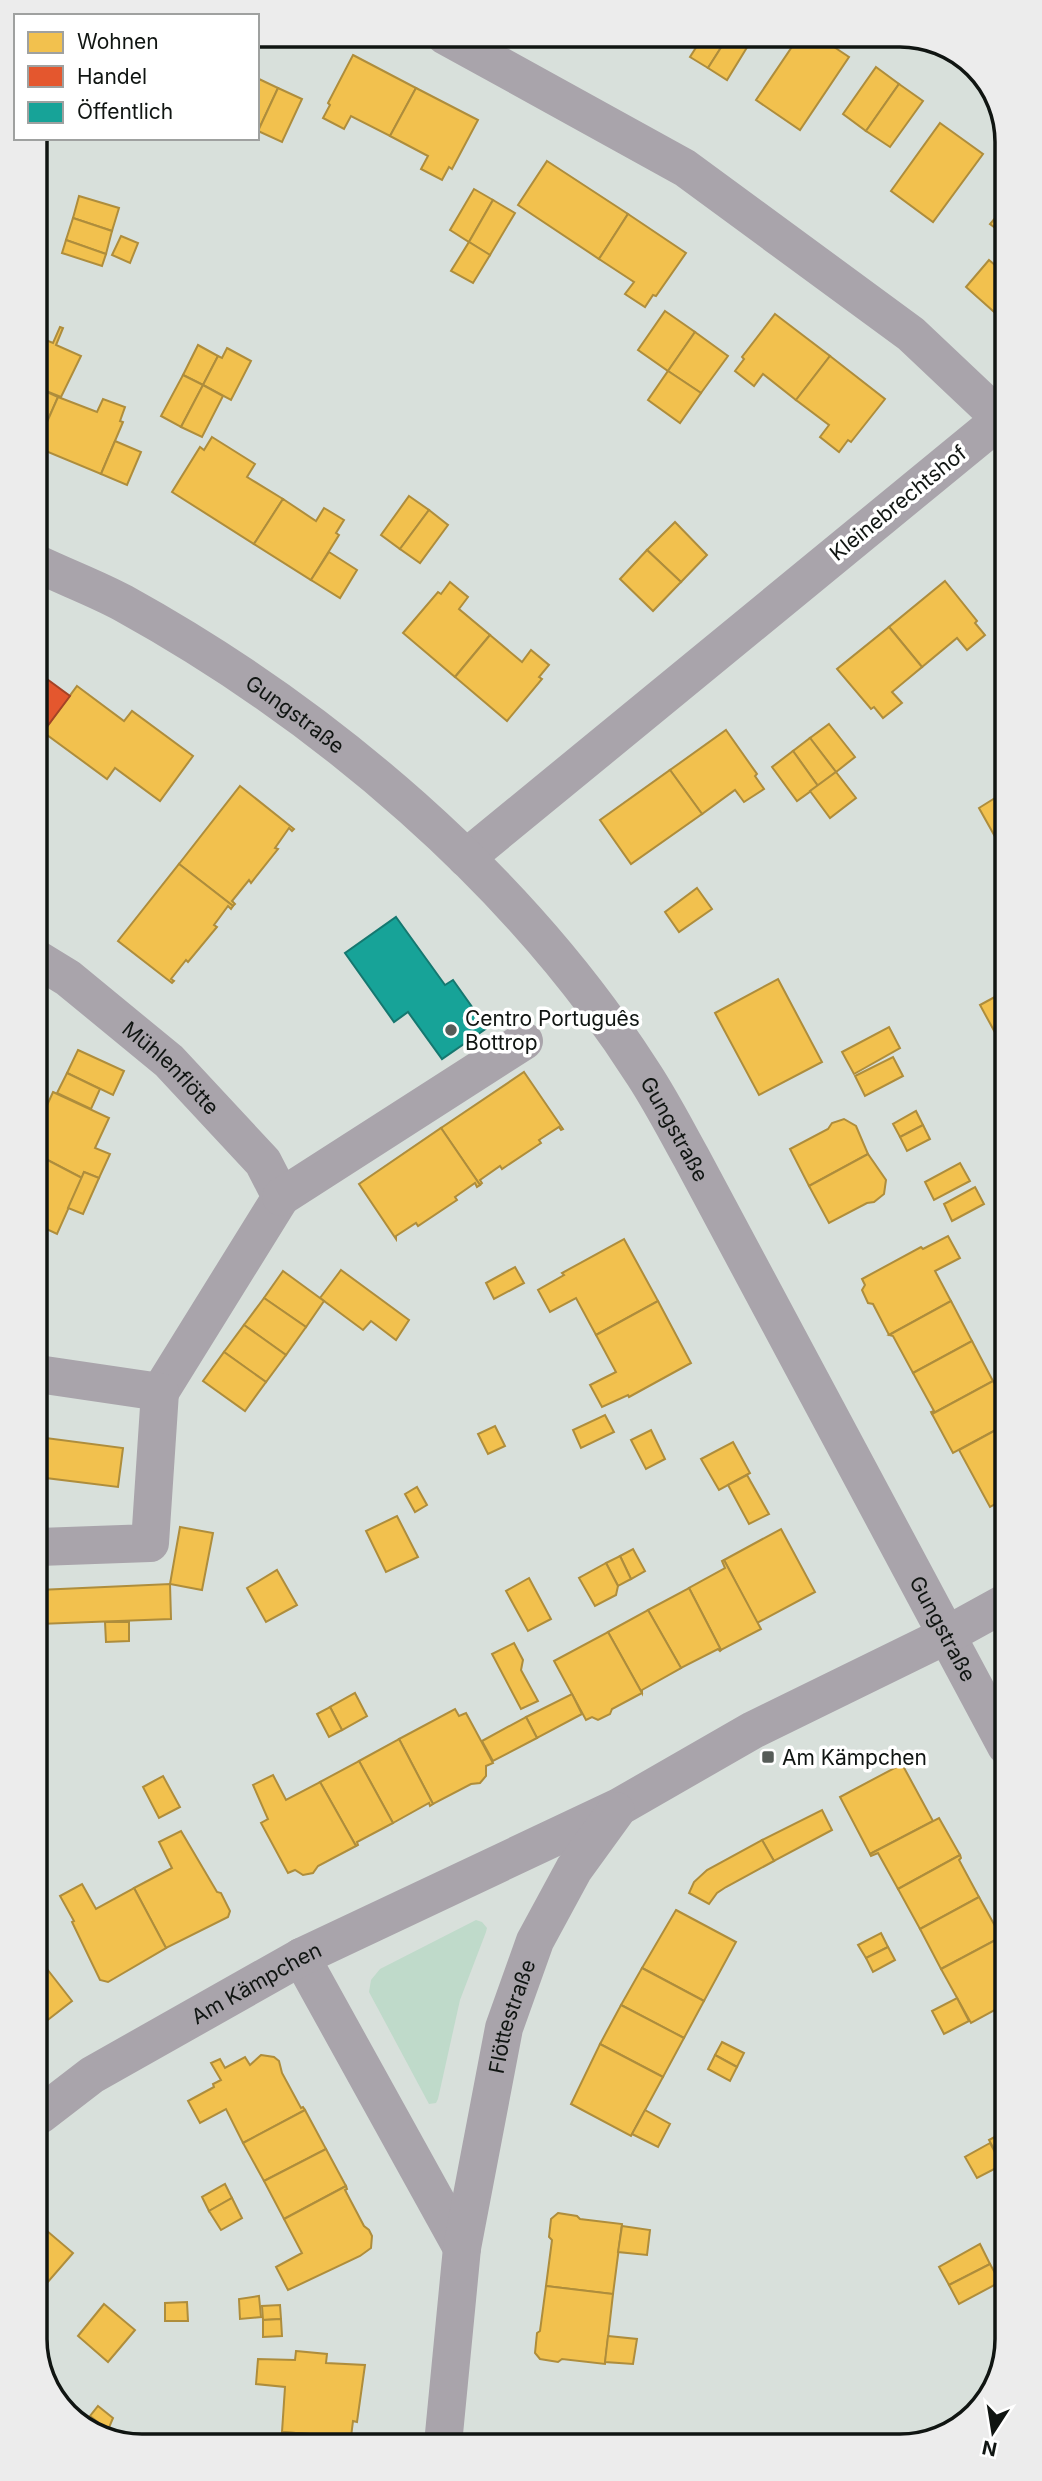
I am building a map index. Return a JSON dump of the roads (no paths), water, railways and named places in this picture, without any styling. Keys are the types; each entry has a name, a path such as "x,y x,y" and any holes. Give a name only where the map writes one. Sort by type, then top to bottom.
{"street":[{"name":"Kleinebrechtshof","path":"466,47 685,168 911,334 995,413"},
{"name":"Kleinebrechtshof","path":"466,858 995,424"},
{"name":"Gungstraße","path":"47,568 120,602 196,646 370,771 466,858 531,927 591,1001 643,1074 691,1157 995,1725"},
{"name":"Mühlenflötte","path":"47,965 68,978 169,1061 263,1162 281,1197"},
{"path":"47,1547 150,1544 160,1392 281,1197 524,1041"},
{"path":"47,1375 160,1392"},
{"name":"Am Kämpchen","path":"47,2110 92,2075 301,1957 619,1807 753,1730 945,1636 995,1608"},
{"name":"Flöttestraße","path":"444,2434 462,2248 487,2107 508,2016 535,1941 574,1869 619,1807"},
{"path":"301,1957 462,2248"}],"place":[{"name":"Centro Português Bottrop","path":"451,1030"},
{"name":"Am Kämpchen","path":"768,1757"}]}
